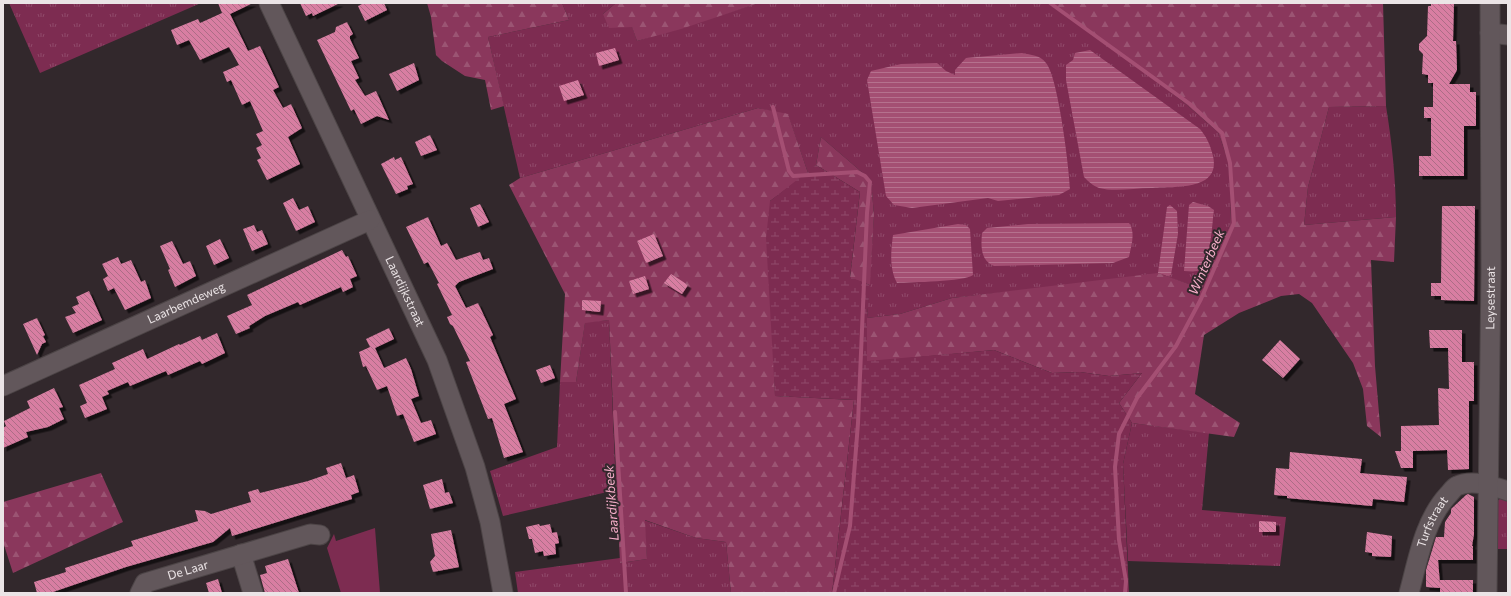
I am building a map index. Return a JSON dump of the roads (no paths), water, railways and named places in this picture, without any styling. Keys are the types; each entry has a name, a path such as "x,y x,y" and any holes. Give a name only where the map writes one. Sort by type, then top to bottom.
{"street":[{"name":"Laardijkstraat","path":"269,3 437,360 470,452 490,522 502,593"},
{"name":"Leysestraat","path":"1487,593 1490,268 1499,34 1490,3"},
{"name":"Laarbemdeweg","path":"3,386 370,220"},
{"name":"Turfstraat","path":"1409,593 1427,528 1441,502 1456,486 1465,484 1488,484 1508,491"},
{"name":"De Laar","path":"140,593 145,583 310,534 320,535"},
{"path":"241,554 253,593"}],"waterway":[{"name":"Winterbeek","path":"1050,3 1190,104 1222,133 1230,163 1234,223 1201,299 1176,346 1137,398 1119,434 1115,467 1119,540 1126,581 1125,593"},
{"path":"773,107 789,171 793,176 857,172 865,176 870,182 867,213 858,423 850,526 834,593"},
{"name":"Laardijkbeek","path":"615,412 626,593"}]}
